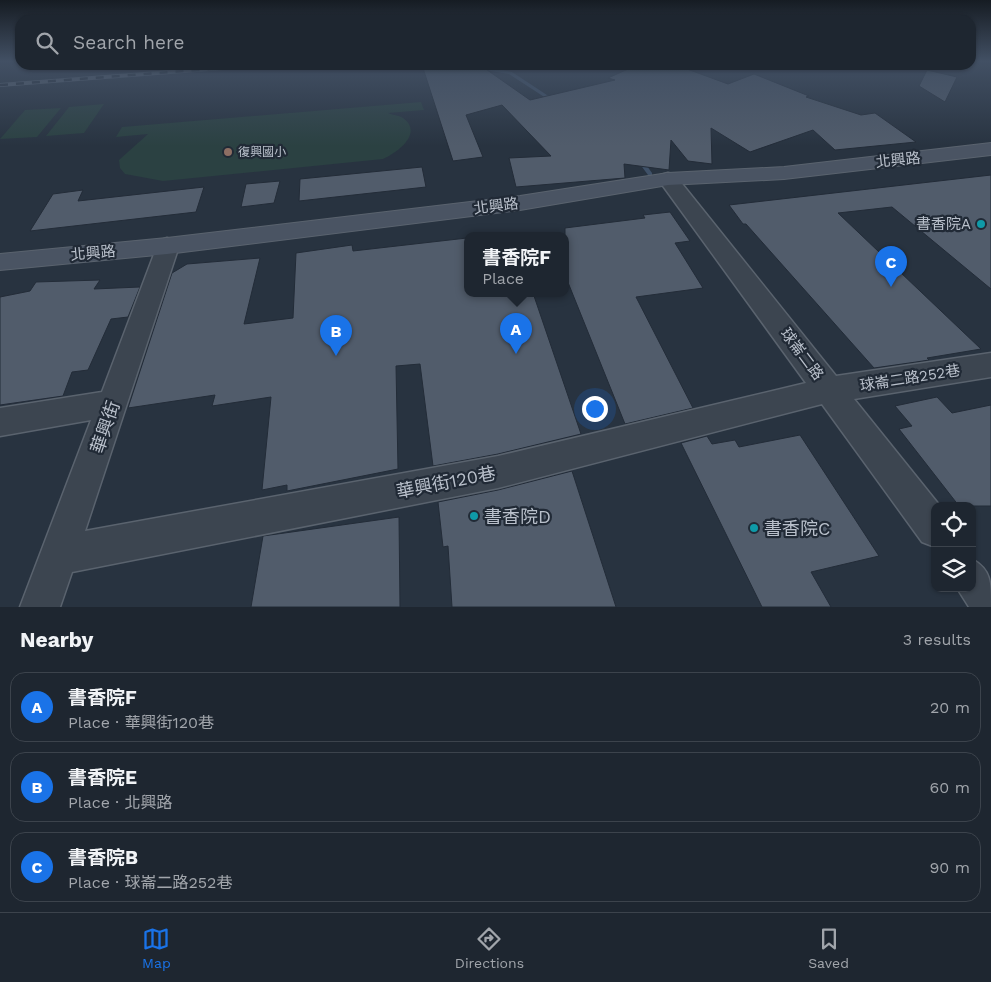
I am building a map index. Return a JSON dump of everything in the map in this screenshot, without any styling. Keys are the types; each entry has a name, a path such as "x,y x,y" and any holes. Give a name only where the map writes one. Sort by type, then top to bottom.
{"street":[{"name":"北興路","path":"0,262 167,246 520,203 668,179 784,173 991,150"},
{"name":"球崙二路","path":"668,179 931,524"},
{"name":"華興街","path":"40,607 114,402 167,246"},
{"name":"球崙二路252巷","path":"829,390 991,365"},
{"name":"華興街120巷","path":"60,555 498,472 829,390"},
{"path":"0,422 114,402"},
{"path":"976,583 991,603"}],"green space":[{"path":"421,102 424,110 388,113 403,118 409,124 411,130 406,142 395,152 383,159 163,181 125,174 120,168 119,160 148,134 116,137 122,127"},
{"path":"104,104 84,133 46,136 69,107"},
{"path":"61,108 37,137 0,139 25,110"}],"building":[{"path":"430,89 515,89 530,100 575,89 792,89 809,96 806,97 861,115 875,113 916,142 835,150 813,130 750,152 711,128 712,164 688,161 671,140 669,170 624,164 625,178 516,187 509,158 551,156 502,105 466,115 483,157 453,161"},
{"path":"924,89 951,89 945,102"},
{"path":"422,167 426,187 299,201 300,179"},
{"path":"991,175 991,289 892,207 838,213 981,349 927,358 929,360 874,368 746,224 743,224 729,205"},
{"path":"280,181 274,203 241,207 246,184"},
{"path":"204,187 196,212 30,231 53,194 83,190 78,201"},
{"path":"670,212 690,241 675,243 703,288 636,297 693,408 625,424 569,285 569,232 565,232 565,228 645,218 643,215"},
{"path":"464,238 464,297 534,297 581,434 498,454 433,466 420,364 396,366 398,469 287,491 287,485 262,490 271,397 212,406 215,395 128,408 172,273 187,264 260,258 244,324 293,318 296,253 352,245 353,251"},
{"path":"100,280 94,289 140,287 128,317 111,319 88,370 72,372 63,396 0,405 0,297 30,291 36,282"},
{"path":"937,397 952,413 991,405 991,506 976,506 976,502 956,502 899,429 912,426 895,406"},
{"path":"800,435 879,556 811,572 831,607 762,607 681,443 707,436 712,444 735,440 739,447"},
{"path":"572,471 616,607 452,607 448,546 443,547 438,502 498,490"},
{"path":"399,517 400,607 251,607 263,536"}],"waterway":[{"path":"536,89 554,101"},
{"path":"640,160 650,174"}],"place":[{"name":"復興國小","path":"228,152"},
{"name":"書香院A","path":"981,224"},
{"name":"書香院B","path":"891,287"},
{"name":"書香院F","path":"516,354"},
{"name":"書香院E","path":"336,356"},
{"name":"書香院D","path":"474,516"},
{"name":"書香院C","path":"754,528"}]}
